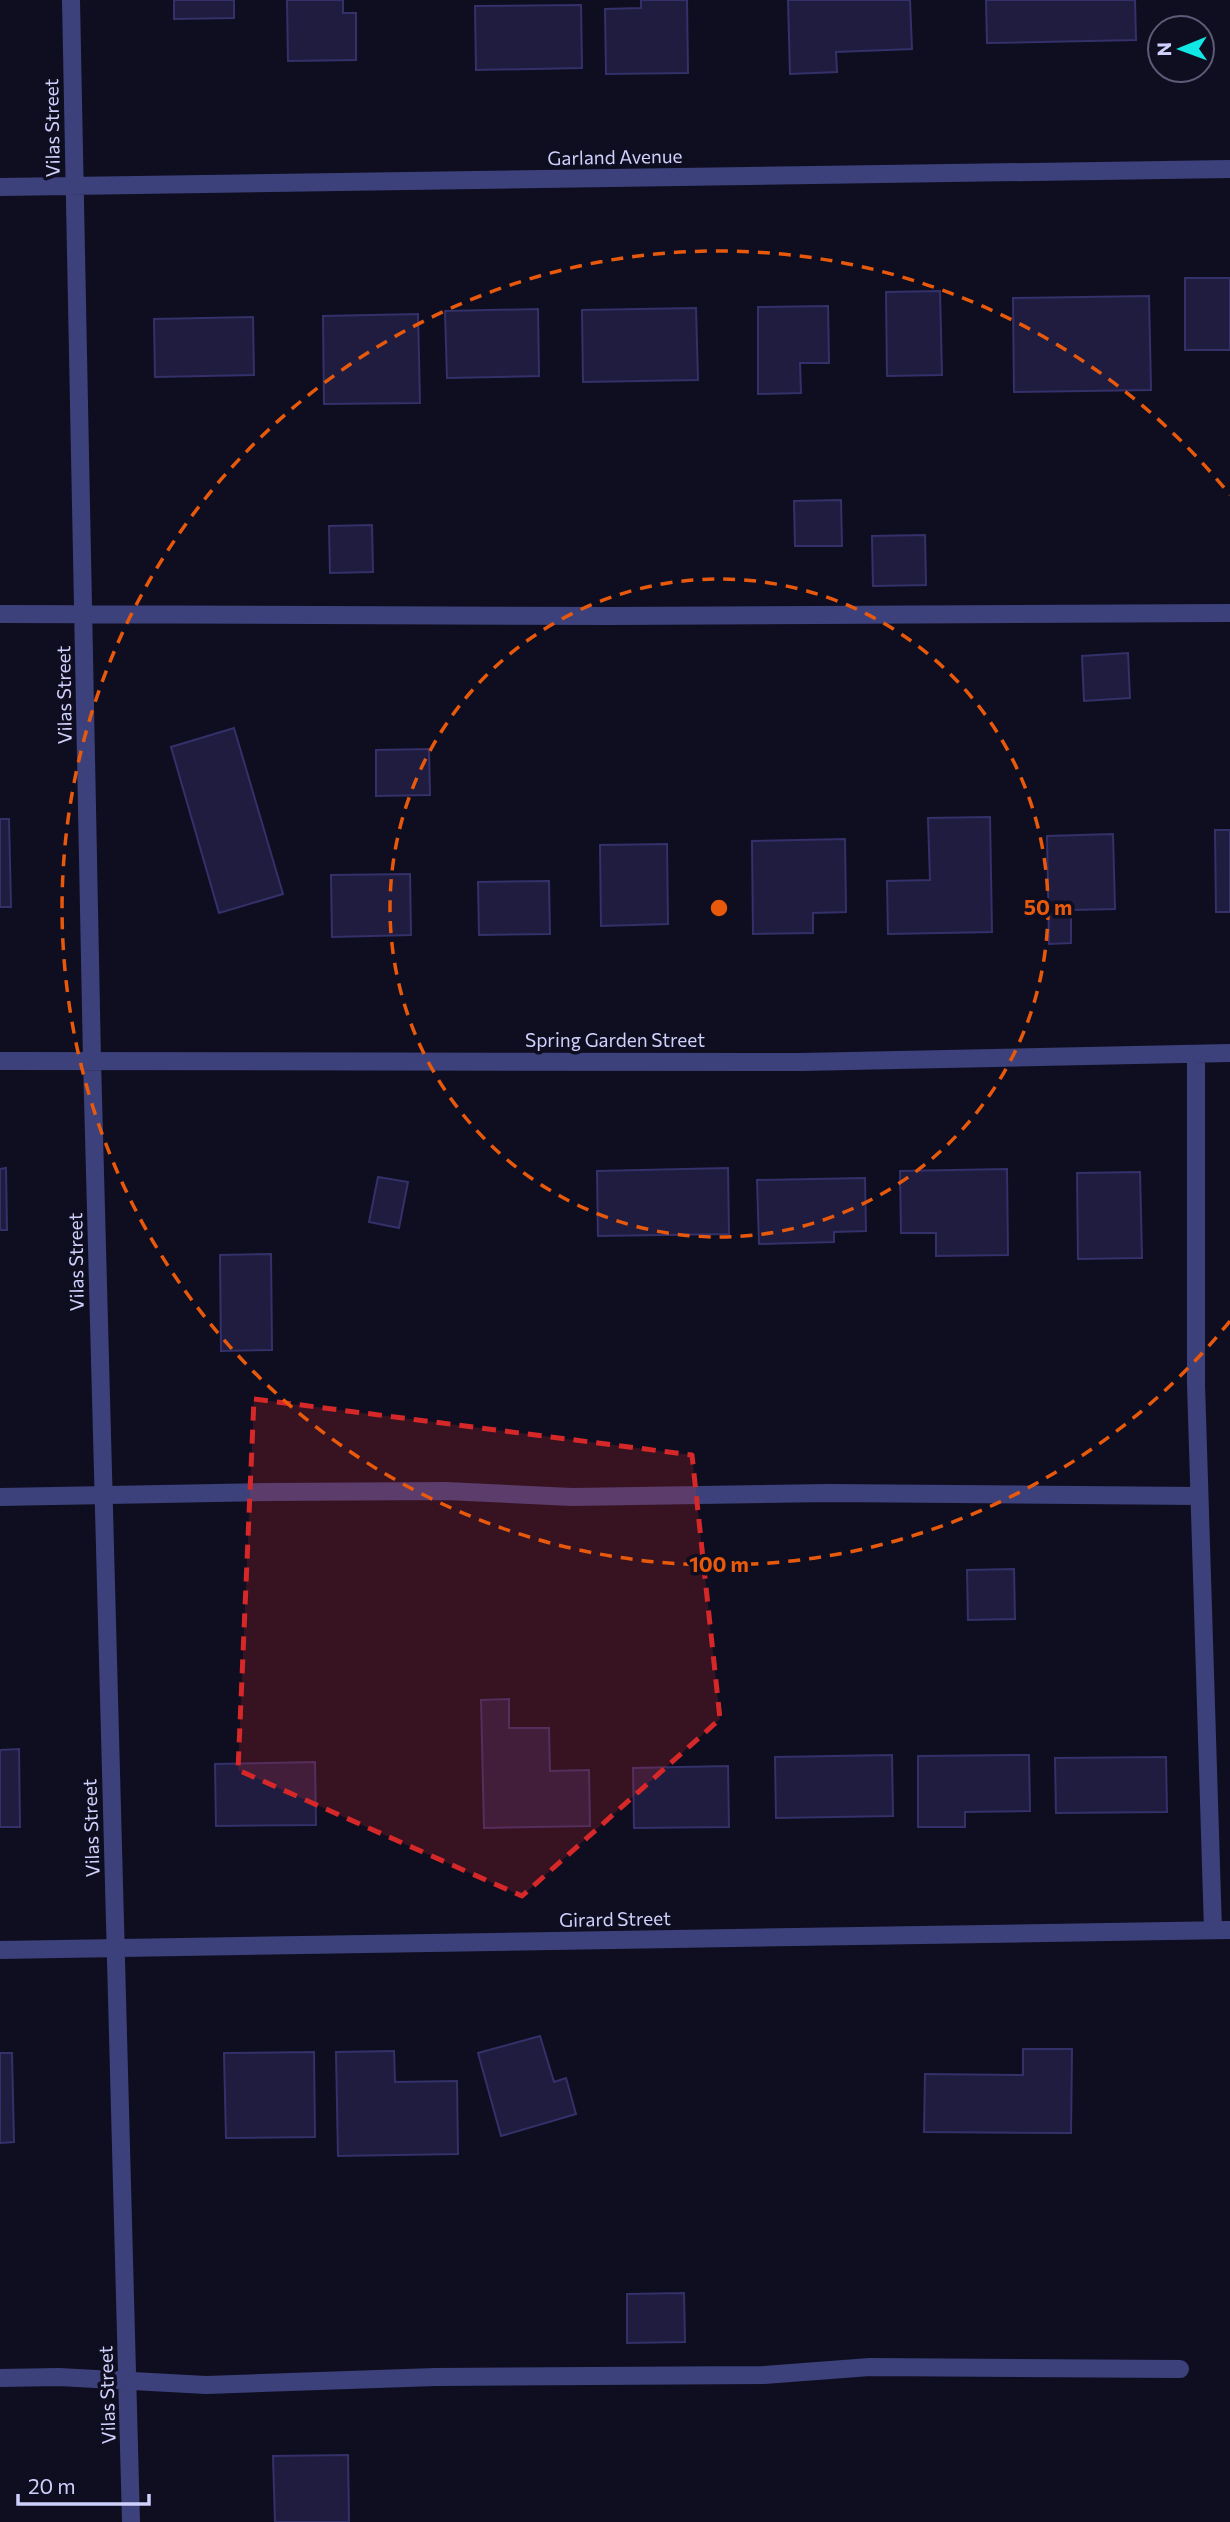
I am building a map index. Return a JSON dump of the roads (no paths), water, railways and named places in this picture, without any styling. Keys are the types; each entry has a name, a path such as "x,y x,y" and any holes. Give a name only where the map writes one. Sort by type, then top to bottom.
{"street":[{"name":"Vilas Street","path":"71,0 92,1060 131,2522"},
{"name":"Garland Avenue","path":"0,187 1230,169"},
{"path":"0,614 610,617 1230,613"},
{"path":"1196,1054 1196,1384 1199,1496 1221,1930"},
{"name":"Spring Garden Street","path":"0,1061 802,1062 1230,1054"},
{"path":"0,1497 446,1491 572,1497 829,1493 1199,1496"},
{"name":"Girard Street","path":"0,1950 1221,1930"},
{"path":"0,2378 59,2377 206,2385 435,2376 764,2375 870,2367 1180,2369"}]}
